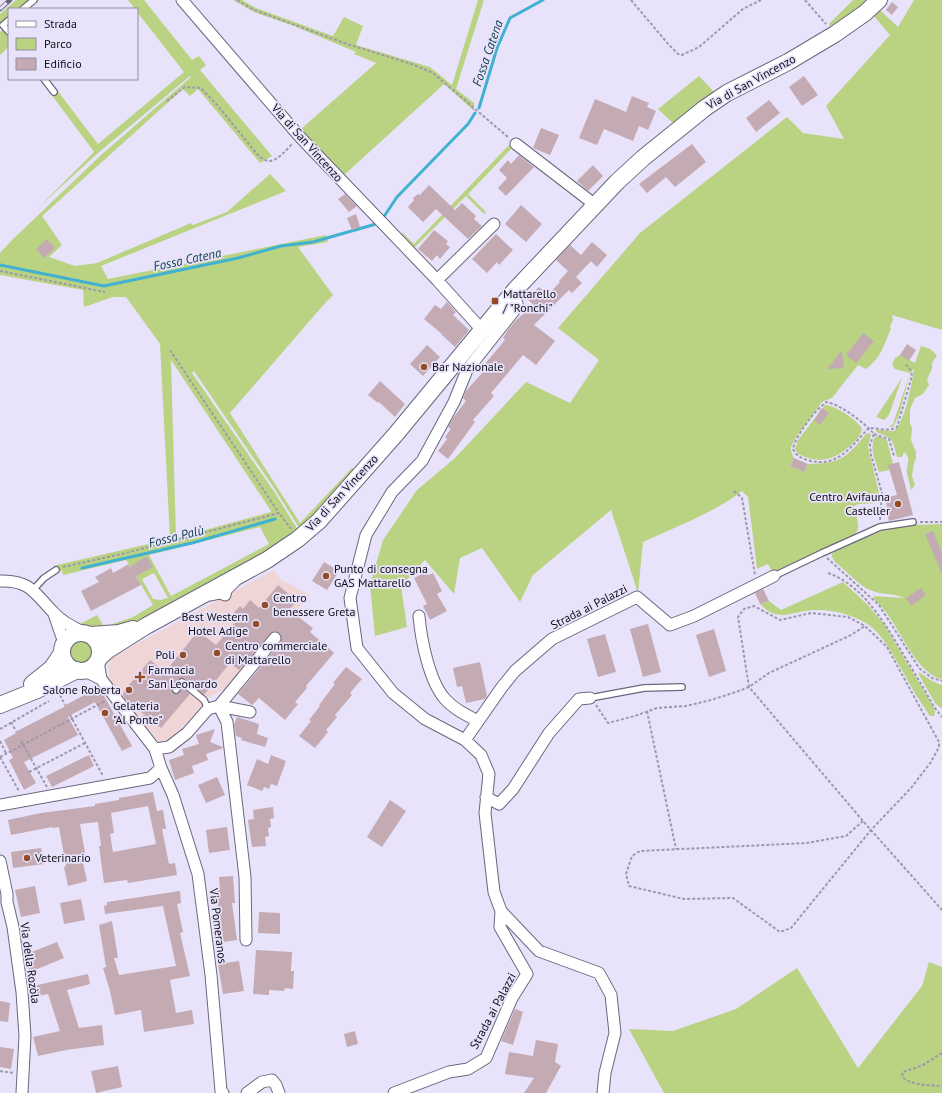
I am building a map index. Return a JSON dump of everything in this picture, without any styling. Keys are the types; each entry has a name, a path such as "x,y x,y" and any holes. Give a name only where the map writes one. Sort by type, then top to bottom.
{"main road":[{"name":"Via di San Vincenzo","path":"0,704 37,690 90,665 108,650 146,626 267,560 298,539 319,521 333,506 396,434 482,330 503,313 594,204 643,158 705,108 727,93 788,62 835,34 865,13 879,0"},
{"name":"Via di San Vincenzo","path":"88,634 119,633 146,626"},
{"path":"0,704 45,675 52,668 67,638 73,634 88,634 96,639 100,650 90,665 66,664 63,648"}],"street":[{"name":"Via di San Vincenzo","path":"182,0 300,137 437,280 482,330"},
{"path":"516,144 594,204"},
{"path":"437,280 494,224"},
{"name":"Strada ai Palazzi","path":"503,313 467,370 454,402 422,461 392,492 366,535 350,598 357,648 392,693 425,719 465,740 481,755 489,774 485,813 494,892 501,911 539,951 599,973 611,995 615,1033 605,1073 604,1093"},
{"name":"Strada ai Palazzi","path":"465,740 502,687 516,671 552,639 637,597 670,625 694,616 774,576"},
{"path":"0,581 17,582 33,590 54,614 73,628 88,634"},
{"path":"54,614 63,648"},
{"path":"419,616 425,653 436,684 444,698 456,709 478,721"},
{"path":"155,749 168,747 187,733 210,705 275,638"},
{"name":"Via Pomeranos","path":"90,665 155,749 161,768 173,795 198,874 211,975 221,1091 223,1093"},
{"path":"486,797 499,804 513,789 549,733 579,699 590,698"},
{"path":"210,705 250,712"},
{"path":"210,705 227,722 245,877 246,940"},
{"path":"0,804 25,801 150,778 161,768"},
{"name":"Via della Rozòla","path":"0,861 7,894 3,906 13,927 22,999 25,1036 22,1093"},
{"name":"Strada ai Palazzi","path":"394,1093 449,1072 468,1069 486,1058 512,998 527,974 500,927 501,911"},
{"path":"247,1093 262,1082 272,1080 279,1093"}],"lane":[{"path":"24,8 34,0"},
{"path":"8,21 3,25 8,31"},
{"path":"45,80 54,92"},
{"path":"774,576 879,528 913,522"},
{"path":"33,590 56,570"},
{"path":"176,690 182,682 210,705"},
{"path":"590,698 644,688 682,687"}],"path":[{"path":"237,0 254,10 346,44 412,64 433,73 516,144"},
{"path":"631,0 669,45 678,54 682,55 699,47 743,9 761,0"},
{"path":"805,0 835,34"},
{"path":"167,101 185,87 201,88 218,106 257,154 265,160 271,161 276,159 300,137"},
{"path":"0,271 105,292"},
{"path":"170,350 298,539"},
{"path":"894,456 887,437 874,434 869,428 852,415 827,402 808,422 795,441 793,449 797,455 813,462 834,460 850,450 869,428 890,430 897,427 912,376 911,370 904,364"},
{"path":"874,434 870,445 871,455 883,499 879,528"},
{"path":"734,491 742,498 757,584"},
{"path":"56,570 279,513"},
{"path":"913,522 942,522"},
{"path":"822,553 879,605 919,668 932,678 942,681"},
{"path":"828,573 839,577 870,604 885,623 934,707 942,716"},
{"path":"863,821 846,836 807,843 640,851 632,856 626,874 629,886 684,898 733,898 780,932 791,928 871,830 911,788 931,762 939,747 939,742 887,647 866,626 848,617 811,613 780,620 754,606 744,609 738,617 749,687 863,821 871,830 942,910"},
{"path":"590,698 608,723 657,708 686,706 711,700 749,687 769,673 851,635 866,626"},
{"path":"60,696 65,705"},
{"path":"25,801 0,757 110,699"},
{"path":"0,728 49,701"},
{"path":"647,711 676,849"},
{"path":"70,715 105,780"},
{"path":"11,722 16,731"},
{"path":"0,741 6,753"},
{"path":"21,741 49,791"},
{"path":"29,772 85,742"},
{"path":"14,781 18,778"},
{"path":"942,1053 923,1065 903,1072 902,1077 908,1082 923,1085 942,1086"},
{"path":"0,1071 18,1074"}],"shaded area":[{"path":"274,570 280,579 310,595 278,633 273,635 229,686 207,699 190,719 166,742 159,742 117,692 107,676 110,673 108,667 109,661 114,656"}],"green space":[{"path":"16,0 30,0 20,8 8,8 8,19 0,25 0,14"},
{"path":"128,0 144,0 192,60 199,56 206,65 200,70 272,156 260,163 198,89 190,96 183,89 42,216 62,245 49,257 75,266 97,263 191,223 193,225 227,212 270,174 286,191 101,266 108,279 326,235 328,242 298,247 333,295 230,413 300,523 352,468 355,471 324,506 300,529 274,488 194,371 192,373 275,493 298,530 268,550 132,624 105,627 133,617 153,605 126,560 63,575 62,570 58,572 53,566 170,539 160,344 126,297 113,297 84,307 83,290 0,275 0,253 11,241 100,156 191,77 190,76 98,153 39,207 94,152 51,94 57,90 98,144 184,72 138,13 138,8 134,8","holes":["171,360 271,511 176,538","260,527 269,544 171,596 149,555","154,573 168,598 161,600 153,599 142,579"]},
{"path":"233,0 242,0 256,8 333,36 344,17 363,26 356,45 430,67 452,85 478,0 484,0 456,89 474,103 474,111 444,84 343,176 285,115 301,129 376,63 354,54 356,52 294,26 254,12"},
{"path":"853,0 868,0 842,23 832,29 829,24"},
{"path":"914,0 942,0 942,330 892,315 893,320 890,327 891,329 882,351 876,360 866,369 858,365 832,398 822,402 797,436 791,447 794,458 790,466 804,472 808,464 835,461 842,458 853,449 866,434 871,434 868,447 880,497 878,502 854,506 858,521 857,532 854,535 773,573 768,564 757,569 748,497 742,491 707,513 643,542 638,593 611,510 533,575 520,602 482,548 460,558 454,594 425,560 401,586 407,627 375,636 370,585 383,540 417,490 455,458 526,382 570,403 599,360 558,328 640,233 787,117 803,133 844,139 826,106 890,35 873,15 879,9 898,27"},
{"path":"3,29 8,36 8,48 0,55 0,32"},
{"path":"699,76 716,94 674,124 658,109"},
{"path":"512,142 515,145 468,194 486,212 484,214 466,196 413,249 400,235 403,233 414,244"},
{"path":"921,346 930,349 937,355 932,363 932,369 927,379 929,385 923,394 915,398 910,409 910,423 912,428 911,440 916,452 912,476 915,485 911,490 907,473 907,455 904,452 902,457 897,457 891,440 876,432 876,430 894,431 898,426 905,411 914,369 910,373 895,369 892,365 895,358 900,355 915,363"},
{"path":"910,373 899,415 893,427 884,425 889,426 893,424"},
{"path":"902,378 889,415 884,420 876,417"},
{"path":"825,405 834,407 856,422 862,429 860,435 856,441 846,449 827,459 813,459 798,454 795,449 798,440"},
{"path":"879,436 887,440 893,464 890,470 879,472 873,454 873,441 875,437"},
{"path":"942,524 942,680 931,674 921,665 913,655 891,619 874,599 874,596 904,598 896,595 874,592 866,588 835,562 832,554 838,549 884,530 912,525"},
{"path":"843,582 868,605 884,624 933,706 935,712 934,716 930,716 888,647 879,635 863,621 835,612 821,610 779,615 773,614 760,604 769,601 781,610"},
{"path":"97,615 104,627 92,628 80,624"},
{"path":"82,639 91,642 94,651 91,660 82,663 73,660 70,651 73,642"},
{"path":"919,672 932,681 942,685 942,709 935,703 919,675"},
{"path":"929,962 942,967 942,1093 664,1093 629,1029 673,1031 736,1009 797,968 858,1068 922,986"}],"building":[{"path":"892,2 898,7 892,15 886,10"},
{"path":"804,76 818,95 802,106 789,87"},
{"path":"632,96 649,103 647,107 656,111 648,130 639,126 633,141 604,129 597,145 579,138 595,99 626,112"},
{"path":"769,100 780,113 756,132 746,118"},
{"path":"541,128 559,135 550,155 533,148"},
{"path":"692,144 706,162 675,187 666,177 647,193 639,184"},
{"path":"519,155 534,167 506,196 498,188 507,178 499,170 508,160 511,164"},
{"path":"593,165 603,176 588,191 577,181"},
{"path":"429,185 455,210 462,203 476,216 474,219 482,226 468,239 436,209 423,222 408,207 414,200 413,198 418,194 420,195"},
{"path":"345,194 357,206 349,212 338,199"},
{"path":"521,205 542,224 526,242 505,224"},
{"path":"356,214 360,227 352,230 347,218"},
{"path":"434,230 448,241 446,244 450,247 440,259 437,255 432,261 418,249"},
{"path":"496,234 513,250 499,265 497,262 487,273 472,259"},
{"path":"47,239 55,248 44,258 36,249"},
{"path":"592,242 607,255 597,267 591,261 576,277 582,283 572,293 569,290 534,325 555,341 536,365 523,355 491,393 494,396 473,420 475,422 448,459 438,451 447,439 445,437 451,429 448,427 453,418 466,401 463,398 466,391 482,373 479,371 505,340 503,338 515,321 534,305 527,299 539,287 548,295 568,271 556,260 570,245 581,255"},
{"path":"447,302 456,312 453,315 469,330 455,347 424,319 435,305 441,309"},
{"path":"863,333 874,341 856,363 846,355"},
{"path":"907,344 916,350 909,361 900,355"},
{"path":"427,345 440,357 423,376 410,364"},
{"path":"842,350 844,368 827,369"},
{"path":"380,381 405,404 395,417 379,402 378,403 368,395"},
{"path":"822,408 829,413 820,425 814,420"},
{"path":"794,458 808,464 804,472 790,466"},
{"name":"Centro Avifauna Casteller","path":"899,462 913,515 889,521 886,511 888,511 885,498 897,495 888,465"},
{"path":"933,531 942,553 942,574 925,534"},
{"path":"147,556 153,567 136,576 141,585 91,611 81,591 99,582 95,577 111,568 113,573 129,564 130,567"},
{"name":"Punto di consegna GAS Mattarello","path":"324,562 339,571 327,590 312,581"},
{"path":"426,572 429,575 433,573 442,591 437,594 447,611 430,620 423,606 427,604 414,578"},
{"name":"Centro commerciale di Mattarello","path":"278,585 297,601 289,610 313,628 310,632 334,653 306,686 307,688 295,702 298,704 285,720 259,698 252,705 238,694 281,642 281,635 276,631 270,634 239,670 230,663 204,695 184,678 179,679 172,688 172,692 177,694 183,688 190,694 161,728 125,699 123,695 124,691 150,660 165,672 198,631 216,645 238,619 232,615 240,606 243,609 250,600 259,608"},
{"path":"921,588 926,595 911,606 906,598"},
{"path":"763,589 769,601 760,604 755,593"},
{"path":"648,624 661,672 643,677 630,629"},
{"path":"714,629 726,671 709,677 696,635"},
{"path":"605,634 616,672 598,677 587,639"},
{"path":"480,662 487,696 485,699 466,703 462,686 457,687 453,668"},
{"path":"346,667 362,679 350,693 352,695 335,715 337,717 326,730 328,732 315,748 299,736 311,721 309,720 335,684 333,683"},
{"path":"99,687 132,746 122,751 95,702 68,717 78,735 24,762 36,783 24,790 9,760 13,758 4,740 16,733 15,732"},
{"path":"237,717 259,724 257,734 268,738 265,747 241,740 242,738 236,736 234,725"},
{"path":"215,729 210,742 223,748 206,754 208,760 192,766 194,773 175,780 169,760 184,755 182,749 199,744 196,735"},
{"path":"89,755 94,766 52,787 46,776"},
{"path":"271,755 286,761 277,786 271,784 269,789 264,787 262,791 247,785 257,759 268,764"},
{"path":"217,777 225,795 206,803 198,785"},
{"path":"153,792 157,811 163,810 166,829 162,829 169,864 175,863 177,875 128,883 127,880 104,883 99,846 101,846 98,822 80,824 85,853 81,854 87,881 68,886 59,827 11,835 8,820 41,813 95,806 95,804 119,800 119,798","holes":["148,806 156,844 113,852 110,834 114,833 111,813"]},
{"path":"390,800 406,811 382,847 367,837"},
{"path":"273,807 274,818 270,819 271,827 268,828 269,836 265,837 266,846 252,847 248,820 254,819 253,810"},
{"path":"227,827 230,850 209,853 206,830"},
{"name":"Veterinario","path":"41,848 44,864 13,868 11,852"},
{"path":"233,876 235,903 232,903 237,940 216,943 213,917 219,916 217,890 220,890 219,877"},
{"path":"35,886 40,913 21,917 15,890"},
{"path":"180,891 181,903 177,904 183,932 180,933 190,976 170,980 176,1013 192,1010 194,1024 144,1032 141,1010 115,1015 103,968 106,967 99,925 112,921 118,958 114,958 119,975 176,966 163,906 105,914 104,906 107,905 107,902"},
{"path":"81,899 85,920 64,924 60,903"},
{"path":"259,912 280,913 280,934 258,933"},
{"path":"57,942 64,958 30,972 24,955"},
{"path":"256,950 292,952 291,971 294,971 293,989 285,988 284,991 269,990 269,995 253,994"},
{"path":"239,961 244,991 223,994 218,964"},
{"path":"88,974 90,984 67,990 79,1028 102,1025 104,1045 66,1050 38,1056 33,1037 60,1031 48,994 30,998 28,987"},
{"path":"0,1001 10,1003 8,1022 0,1021"},
{"path":"515,1009 523,1012 513,1045 501,1041"},
{"path":"355,1031 358,1044 347,1047 344,1034"},
{"path":"536,1040 558,1044 555,1062 561,1066 546,1093 524,1093 534,1078 505,1074 509,1052 533,1056"},
{"path":"0,1047 14,1049 11,1069 0,1067"},
{"path":"118,1066 122,1087 96,1093 91,1071"}],"waterway":[{"name":"Fossa Catena","path":"479,108 497,48 510,18 543,0"},
{"name":"Fossa Catena","path":"383,218 397,197 468,124 475,113"},
{"name":"Fossa Catena","path":"0,265 104,286 238,258 281,246 313,242 376,224"},
{"name":"Fossa Palù","path":"82,568 192,543 275,519"}],"railway":[{"path":"0,9 10,0"}],"place":[{"name":"Mattarello / \"Ronchi\"","path":"495,301"},
{"name":"Bar Nazionale","path":"424,367"},
{"name":"Centro Avifauna Casteller","path":"898,504"},
{"name":"Punto di consegna GAS Mattarello","path":"326,576"},
{"name":"Centro benessere Greta","path":"265,605"},
{"name":"Best Western Hotel Adige","path":"256,624"},
{"name":"Centro commerciale di Mattarello","path":"217,653"},
{"name":"Poli","path":"183,655"},
{"name":"Farmacia San Leonardo","path":"140,677"},
{"name":"Salone Roberta","path":"129,690"},
{"name":"Gelateria \"Al Ponte\"","path":"105,713"},
{"name":"Veterinario","path":"27,858"}]}
